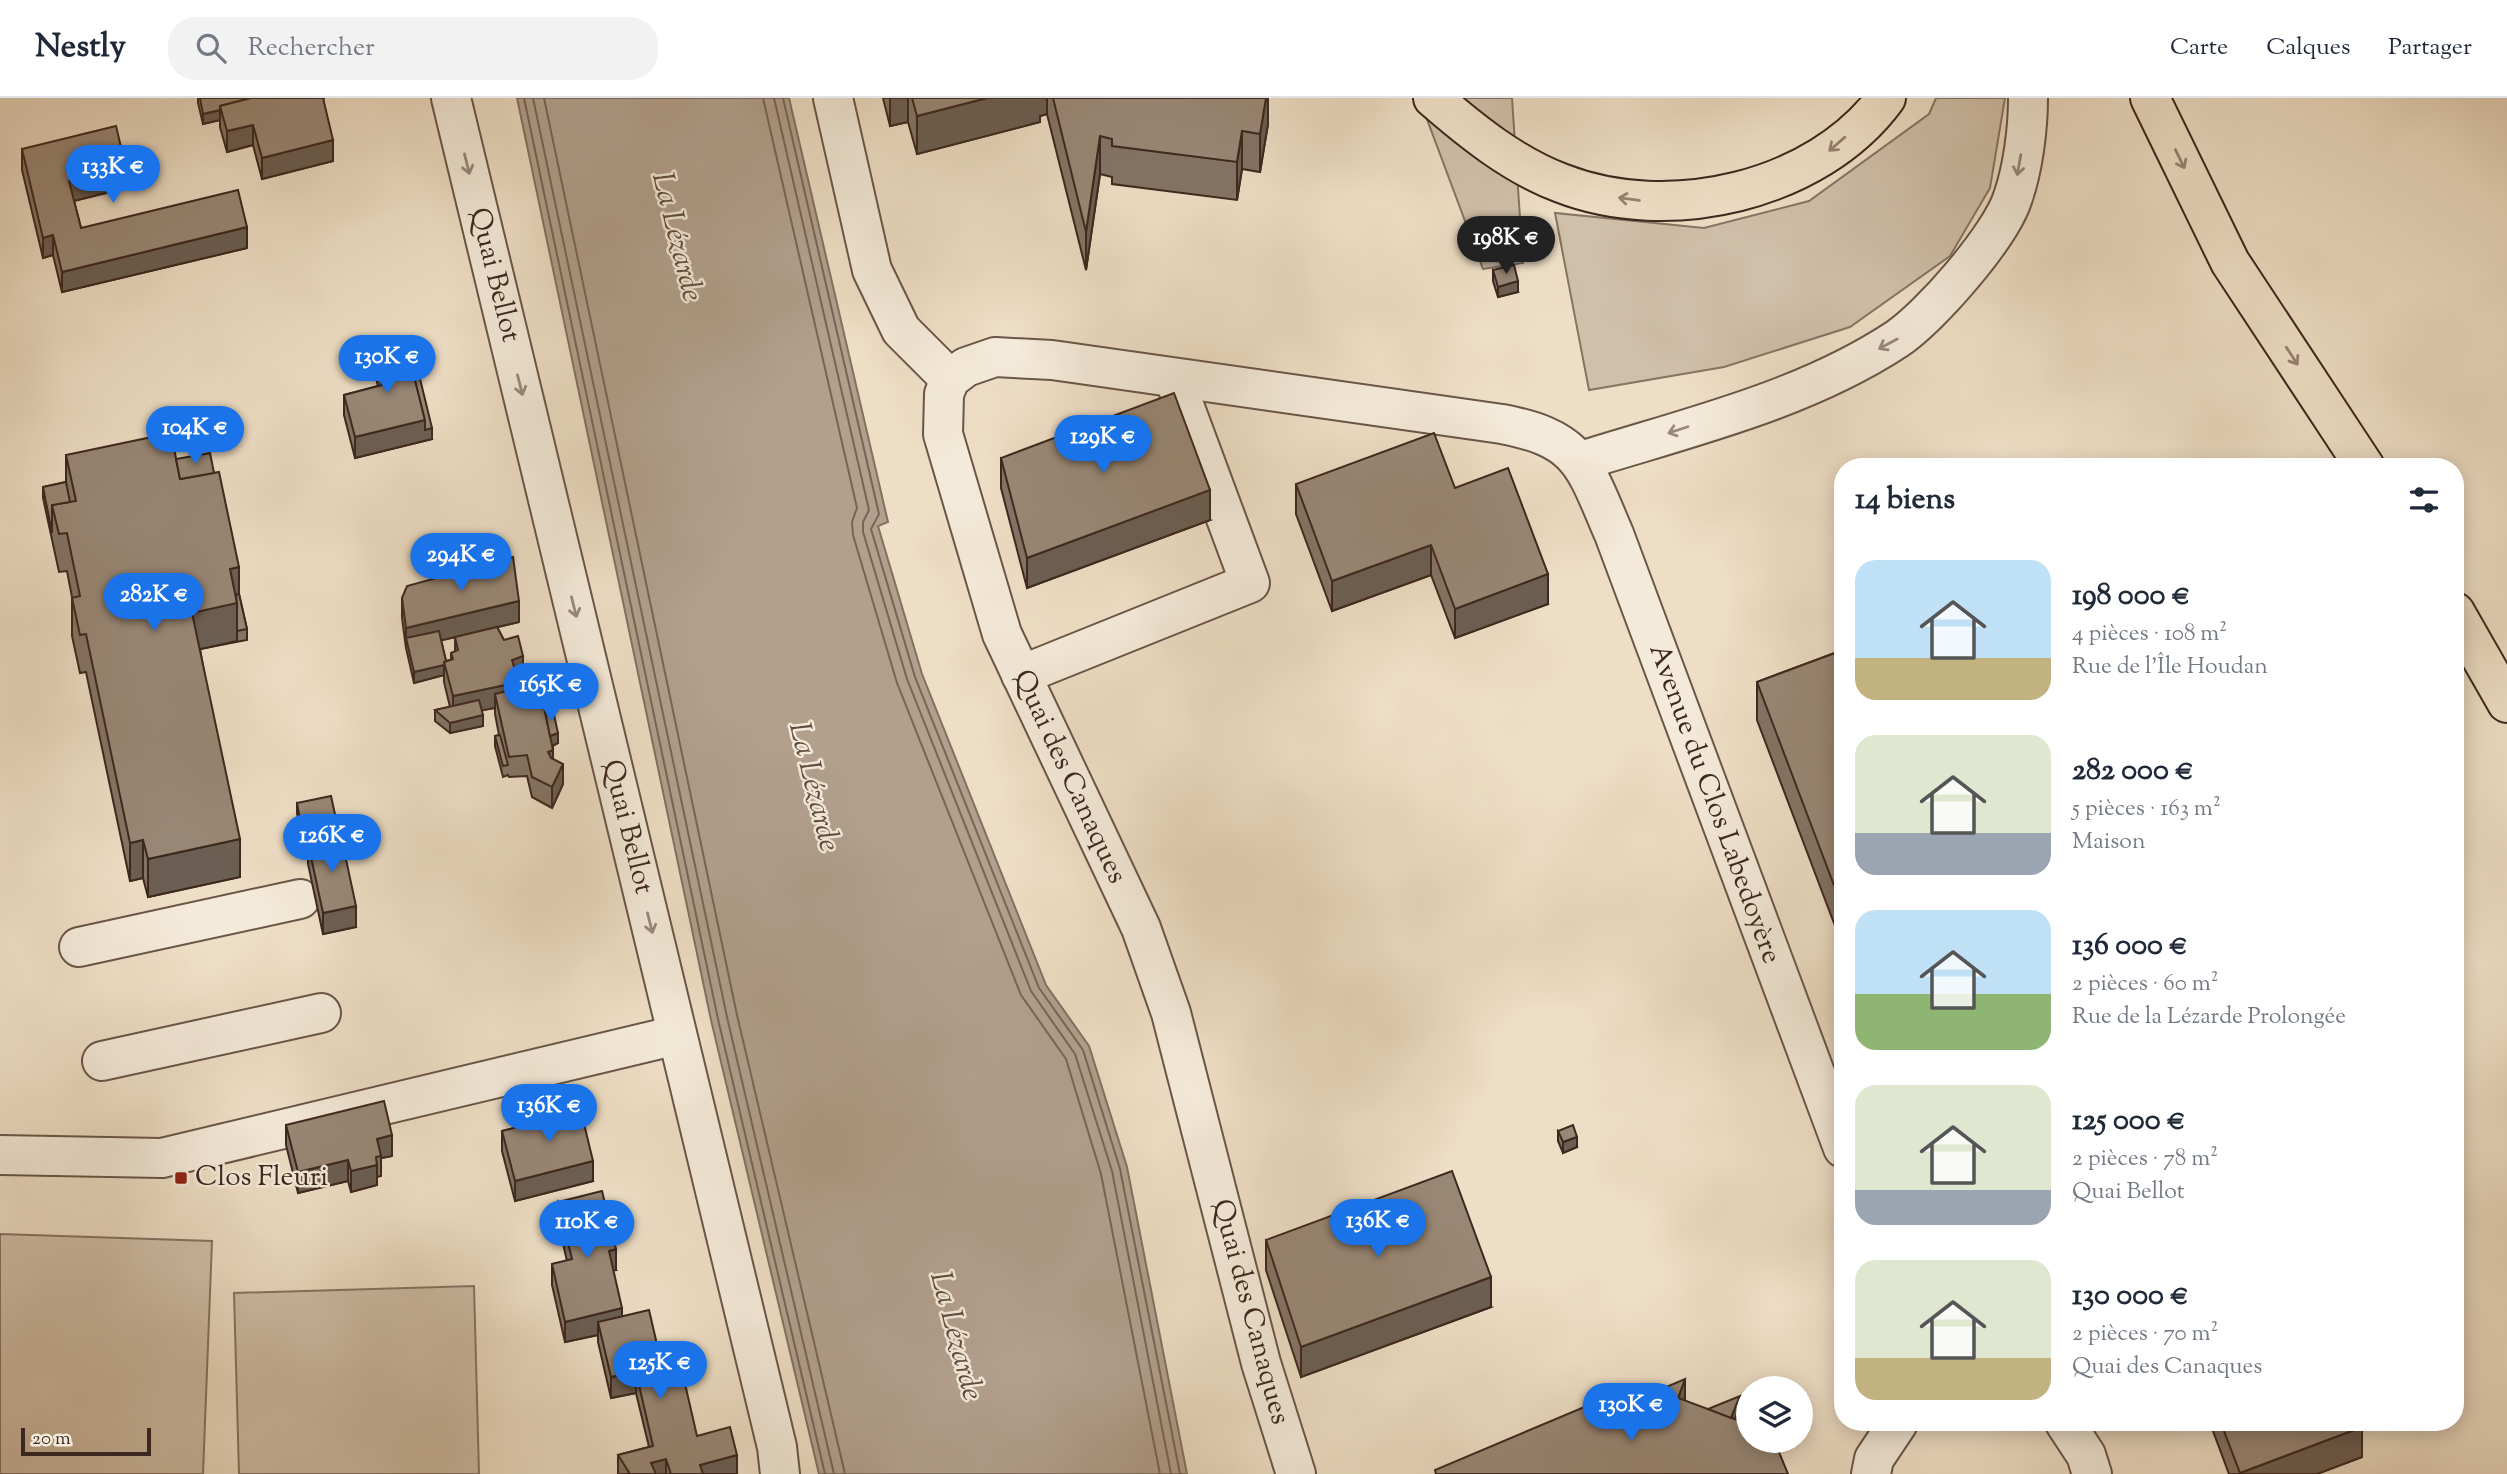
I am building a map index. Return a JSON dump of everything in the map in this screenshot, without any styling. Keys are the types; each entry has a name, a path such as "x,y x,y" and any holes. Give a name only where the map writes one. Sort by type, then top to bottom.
{"main road":[{"path":"1433,98 1481,139 1561,183 1626,200 1697,201 1761,187 1826,153 1886,98"},
{"path":"2150,98 2230,262 2359,458"},
{"path":"2464,628 2507,703"}],"street":[{"name":"Quai Bellot","path":"451,98 777,1447 780,1474"},
{"path":"833,98 872,270 901,330 950,379 966,367 995,356 1033,358 1533,430 1561,442 1581,461 1734,412 1809,384 1898,338 1970,270 2013,199 2028,116 2028,98"},
{"path":"1021,675 1250,583 1174,378"},
{"name":"Quai des Canaques","path":"950,379 944,394 943,434 1002,634 1141,929 1171,1013 1261,1363 1296,1474"},
{"name":"Avenue du Clos Labedoyère","path":"1581,461 1614,534 1834,1124"},
{"path":"79,947 300,899"},
{"path":"102,1061 321,1013"},
{"path":"0,1155 162,1158 677,1035"},
{"path":"1871,1474 1874,1459 1893,1431"},
{"path":"2070,1431 2087,1455 2092,1474"}],"shaded area":[{"path":"1419,98 1512,98 1523,263 1483,269"},
{"path":"1936,98 2005,98 1990,188 1950,256 1850,327 1724,367 1589,390 1555,213 1704,228 1809,201 1929,114"},
{"path":"0,1234 212,1241 203,1474 0,1474"},
{"path":"474,1286 479,1474 239,1474 234,1293"}],"water":[{"name":"La Lézarde","path":"517,98 789,98 888,522 878,526 922,674 1046,985 1089,1046 1127,1167 1187,1474 819,1474 711,1020"}],"building":[{"path":"200,98 251,98 220,106 220,110 203,114"},
{"path":"251,98 323,98 333,140 262,158 253,125 227,131 220,106"},
{"path":"912,98 987,98 917,116"},
{"path":"1053,98 1266,98 1260,134 1242,131 1237,162 1112,146 1112,139 1100,136 1086,232"},
{"path":"116,126 126,168 69,181 81,228 238,190 247,227 62,272 53,235 43,238 22,149"},
{"path":"1514,265 1518,281 1498,287 1493,270"},
{"path":"406,342 425,420 355,437 344,395 382,385 374,350"},
{"path":"413,350 432,428 425,430 425,420 408,352"},
{"path":"1174,393 1210,490 1027,558 1001,458"},
{"path":"171,433 180,479 219,472 239,567 230,569 237,603 192,613 240,839 148,859 143,840 130,843 86,634 80,635 72,598 80,596 67,533 59,534 52,505 76,501 66,455"},
{"path":"1434,433 1455,488 1508,468 1548,574 1455,609 1431,545 1332,581 1296,484"},
{"path":"210,453 214,473 180,479 176,459"},
{"path":"66,482 70,502 52,505 52,533 43,487"},
{"path":"513,557 519,601 406,628 402,598 407,586"},
{"path":"239,594 247,629 237,631 236,595"},
{"path":"497,627 504,640 518,636 523,656 512,660 519,682 453,696 444,662 453,659 451,653 458,650 455,637"},
{"path":"439,631 446,661 444,665 414,672 406,638"},
{"path":"1834,653 1834,885 1757,682"},
{"path":"539,683 553,750 548,752 551,758 563,764 552,787 532,777 527,755 509,757 495,694"},
{"path":"479,700 483,715 450,723 435,710"},
{"path":"553,710 558,733 550,736 545,711"},
{"path":"500,735 508,765 503,766 495,736"},
{"path":"331,796 336,819 301,825 297,803"},
{"path":"341,836 356,906 323,913 308,843"},
{"path":"384,1101 392,1135 377,1139 381,1156 376,1157 377,1165 351,1171 348,1160 298,1172 286,1125"},
{"path":"579,1103 593,1161 515,1181 502,1131 552,1118 550,1110"},
{"path":"1573,1125 1577,1137 1563,1142 1558,1131"},
{"path":"1452,1171 1491,1277 1301,1347 1266,1240"},
{"path":"602,1191 616,1249 609,1251 622,1308 565,1322 552,1264 572,1259 558,1202"},
{"path":"649,1310 662,1366 680,1362 697,1436 730,1427 737,1455 700,1465 703,1474 671,1474 666,1459 651,1463 656,1474 630,1474 618,1455 653,1446 636,1372 611,1377 598,1322"},
{"path":"1685,1379 1678,1398 1736,1420 1736,1453 1779,1453 1788,1474 1436,1474 1435,1470 1627,1389 1634,1406 1642,1402 1640,1398"},
{"path":"1736,1398 1731,1418 1708,1409"},
{"path":"2224,1431 2351,1431 2240,1473"}],"place":[{"name":"Clos Fleuri","path":"181,1178"}]}
